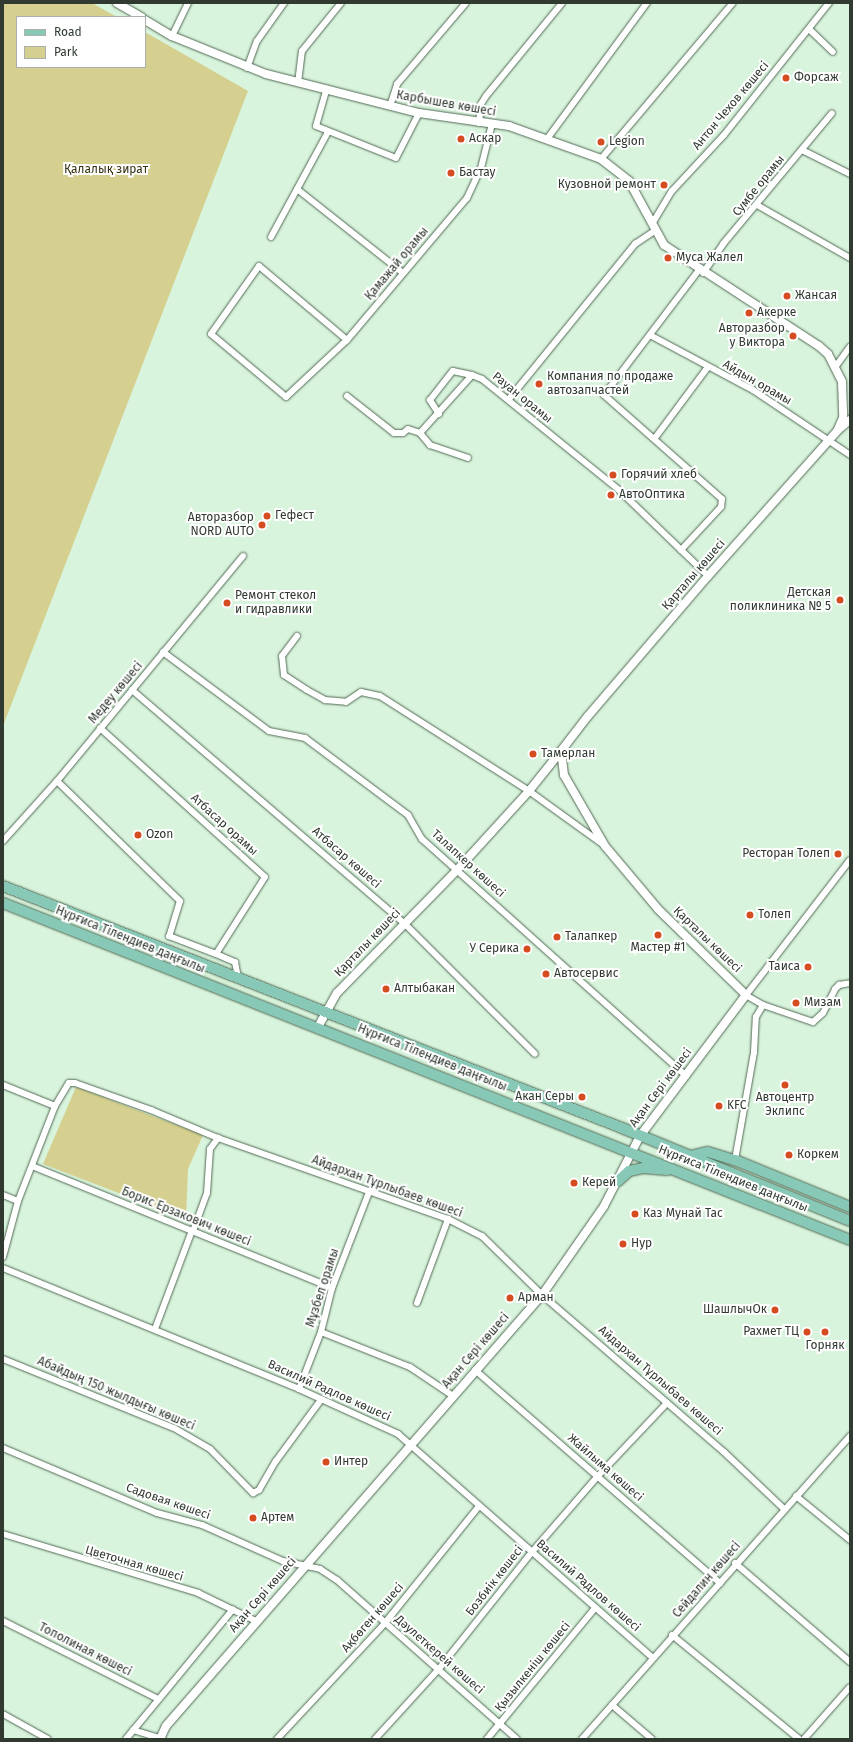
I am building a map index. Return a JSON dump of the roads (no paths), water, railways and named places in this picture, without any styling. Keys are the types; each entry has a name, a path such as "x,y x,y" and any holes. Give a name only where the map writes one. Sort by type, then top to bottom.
{"main road":[{"name":"Нұрғиса Тілендиев даңғылы","path":"3,886 640,1136 850,1221"},
{"name":"Нұрғиса Тілендиев даңғылы","path":"3,903 681,1171 850,1240"},
{"path":"690,1156 708,1152 734,1160 850,1207"},
{"path":"618,1181 630,1171 643,1168 681,1171"},
{"path":"754,1168 776,1191"}],"street":[{"path":"117,3 139,16"},
{"path":"172,36 188,3"},
{"path":"247,68 257,41 284,3"},
{"path":"298,83 302,51 341,3"},
{"path":"390,106 397,84 466,3"},
{"path":"479,123 481,104 486,96 562,3"},
{"path":"547,139 647,3"},
{"path":"601,159 733,3"},
{"name":"Антон Чехов көшесі","path":"509,399 635,244 653,228 672,191 724,135 829,3"},
{"name":"Карбышев көшесі","path":"146,21 172,36 247,68 326,91 419,113 479,123 509,126 601,159 629,181 644,204 653,228 664,245 701,272 819,346 836,366"},
{"path":"809,29 834,52"},
{"path":"326,91 316,126 396,158 419,113"},
{"name":"Сумбе орамы","path":"655,438 604,395 723,244 832,113"},
{"name":"Қамажай орамы","path":"347,340 259,266 211,334 286,397 347,340 467,198 481,168 492,124"},
{"path":"271,237 328,132"},
{"path":"802,150 850,174"},
{"path":"297,189 403,273"},
{"path":"757,205 850,258"},
{"name":"Айдын орамы","path":"650,335 753,390 830,440 850,455"},
{"path":"838,430 843,418 843,404 842,382 836,366 850,347"},
{"path":"681,550 723,501 655,438 708,367"},
{"path":"439,414 430,400 453,371 472,375"},
{"name":"Рауан орамы","path":"420,433 439,414 472,375 509,399 572,454 618,490 708,576"},
{"path":"347,396 394,433 403,433 408,429 420,433 430,445 468,458"},
{"name":"Қарталы көшесі","path":"318,1028 325,1012 337,993 458,869 530,791 588,716 708,576 838,430 850,420"},
{"name":"Медеу көшесі","path":"3,841 57,781 243,556"},
{"path":"297,636 282,656 284,674 307,690 326,700 346,702 361,692 380,696 530,791 605,846"},
{"name":"Талапкер көшесі","path":"163,652 269,731 305,738 408,815 422,839 458,869 686,1076"},
{"name":"Атбасар көшесі","path":"132,690 404,923 535,1054"},
{"name":"Атбасар орамы","path":"100,728 265,877 216,954"},
{"name":"Қарталы көшесі","path":"561,751 564,775 605,846 658,909 746,995 763,1005 813,1022 823,1013 835,989 839,985 850,983"},
{"path":"57,781 180,901 169,936 235,962 238,978"},
{"name":"Ақан Сері көшесі","path":"160,1739 166,1726 256,1621 542,1295 580,1242 618,1181 640,1136 850,860"},
{"path":"734,1160 754,1052 756,1017 763,1005"},
{"name":"Айдархан Тұрлыбаев көшесі","path":"3,1257 18,1201 55,1106 67,1086 75,1083 218,1138 448,1219 482,1236 542,1295 585,1330 724,1452 784,1509"},
{"path":"3,1085 55,1106"},
{"path":"155,1329 207,1194 210,1149 218,1138"},
{"name":"Борис Ерзакович көшесі","path":"32,1166 332,1288"},
{"name":"Мұзбел орамы","path":"299,1390 321,1332 332,1288 369,1192"},
{"path":"3,1195 18,1201"},
{"path":"417,1303 448,1219"},
{"name":"Василий Радлов көшесі","path":"3,1268 155,1329 299,1390 320,1401 374,1422 398,1434 653,1658"},
{"path":"321,1332 410,1367 453,1396"},
{"name":"Абайдың 150 жылдығы көшесі","path":"3,1359 180,1432 210,1449 253,1493 259,1490 264,1484 276,1462 320,1401"},
{"name":"Жайлыма көшесі","path":"475,1370 720,1583"},
{"name":"Бозбиік көшесі","path":"375,1739 438,1670 532,1552 597,1477 667,1403"},
{"name":"Сейдалин көшесі","path":"582,1739 672,1635 850,1436"},
{"name":"Садовая көшесі","path":"3,1448 157,1513 202,1525 272,1556 303,1567"},
{"path":"796,1496 850,1540"},
{"name":"Ақбөген көшесі","path":"277,1739 385,1623 479,1506"},
{"name":"Цветочная көшесі","path":"3,1534 198,1594 256,1621"},
{"path":"735,1564 850,1662"},
{"name":"Дәулеткерей көшесі","path":"303,1567 320,1569 337,1580 518,1739"},
{"name":"Қызылкеніш көшесі","path":"487,1739 595,1608"},
{"path":"126,1739 233,1609"},
{"name":"Тополиная көшесі","path":"3,1621 158,1699"},
{"path":"672,1635 799,1739"},
{"path":"804,1739 850,1687"},
{"path":"612,1705 652,1739"},
{"path":"3,1714 48,1739"},
{"path":"133,1730 160,1739"}],"place":[{"name":"Форсаж","path":"786,78"},
{"name":"Аскар","path":"461,139"},
{"name":"Legion","path":"601,142"},
{"name":"Бастау","path":"451,173"},
{"name":"Кузовной ремонт","path":"664,185"},
{"name":"Муса Жалел","path":"668,258"},
{"name":"Жансая","path":"787,296"},
{"name":"Акерке","path":"749,313"},
{"name":"Авторазбор у Виктора","path":"793,336"},
{"name":"Компания по продаже автозапчастей","path":"539,384"},
{"name":"Горячий хлеб","path":"613,475"},
{"name":"АвтоОптика","path":"611,495"},
{"name":"Гефест","path":"267,516"},
{"name":"Авторазбор NORD AUTO","path":"262,525"},
{"name":"Детская поликлиника № 5","path":"840,600"},
{"name":"Ремонт стекол и гидравлики","path":"227,603"},
{"name":"Тамерлан","path":"533,754"},
{"name":"Ozon","path":"138,835"},
{"name":"Ресторан Толеп","path":"838,854"},
{"name":"Толеп","path":"750,915"},
{"name":"Мастер #1","path":"658,935"},
{"name":"Талапкер","path":"557,937"},
{"name":"У Серика","path":"527,949"},
{"name":"Таиса","path":"808,967"},
{"name":"Автосервис","path":"546,974"},
{"name":"Алтыбакан","path":"386,989"},
{"name":"Мизам","path":"796,1003"},
{"name":"Автоцентр Эклипс","path":"785,1085"},
{"name":"Акан Серы","path":"582,1097"},
{"name":"KFC","path":"719,1106"},
{"name":"Коркем","path":"789,1155"},
{"name":"Керей","path":"574,1183"},
{"name":"Каз Мунай Тас","path":"635,1214"},
{"name":"Нур","path":"623,1244"},
{"name":"Арман","path":"510,1298"},
{"name":"ШашлычОк","path":"775,1310"},
{"name":"Рахмет ТЦ","path":"807,1332"},
{"name":"Горняк","path":"825,1332"},
{"name":"Интер","path":"326,1462"},
{"name":"Артем","path":"253,1518"}],"park label":[{"name":"Қалалық зират","path":"106,170"}]}
